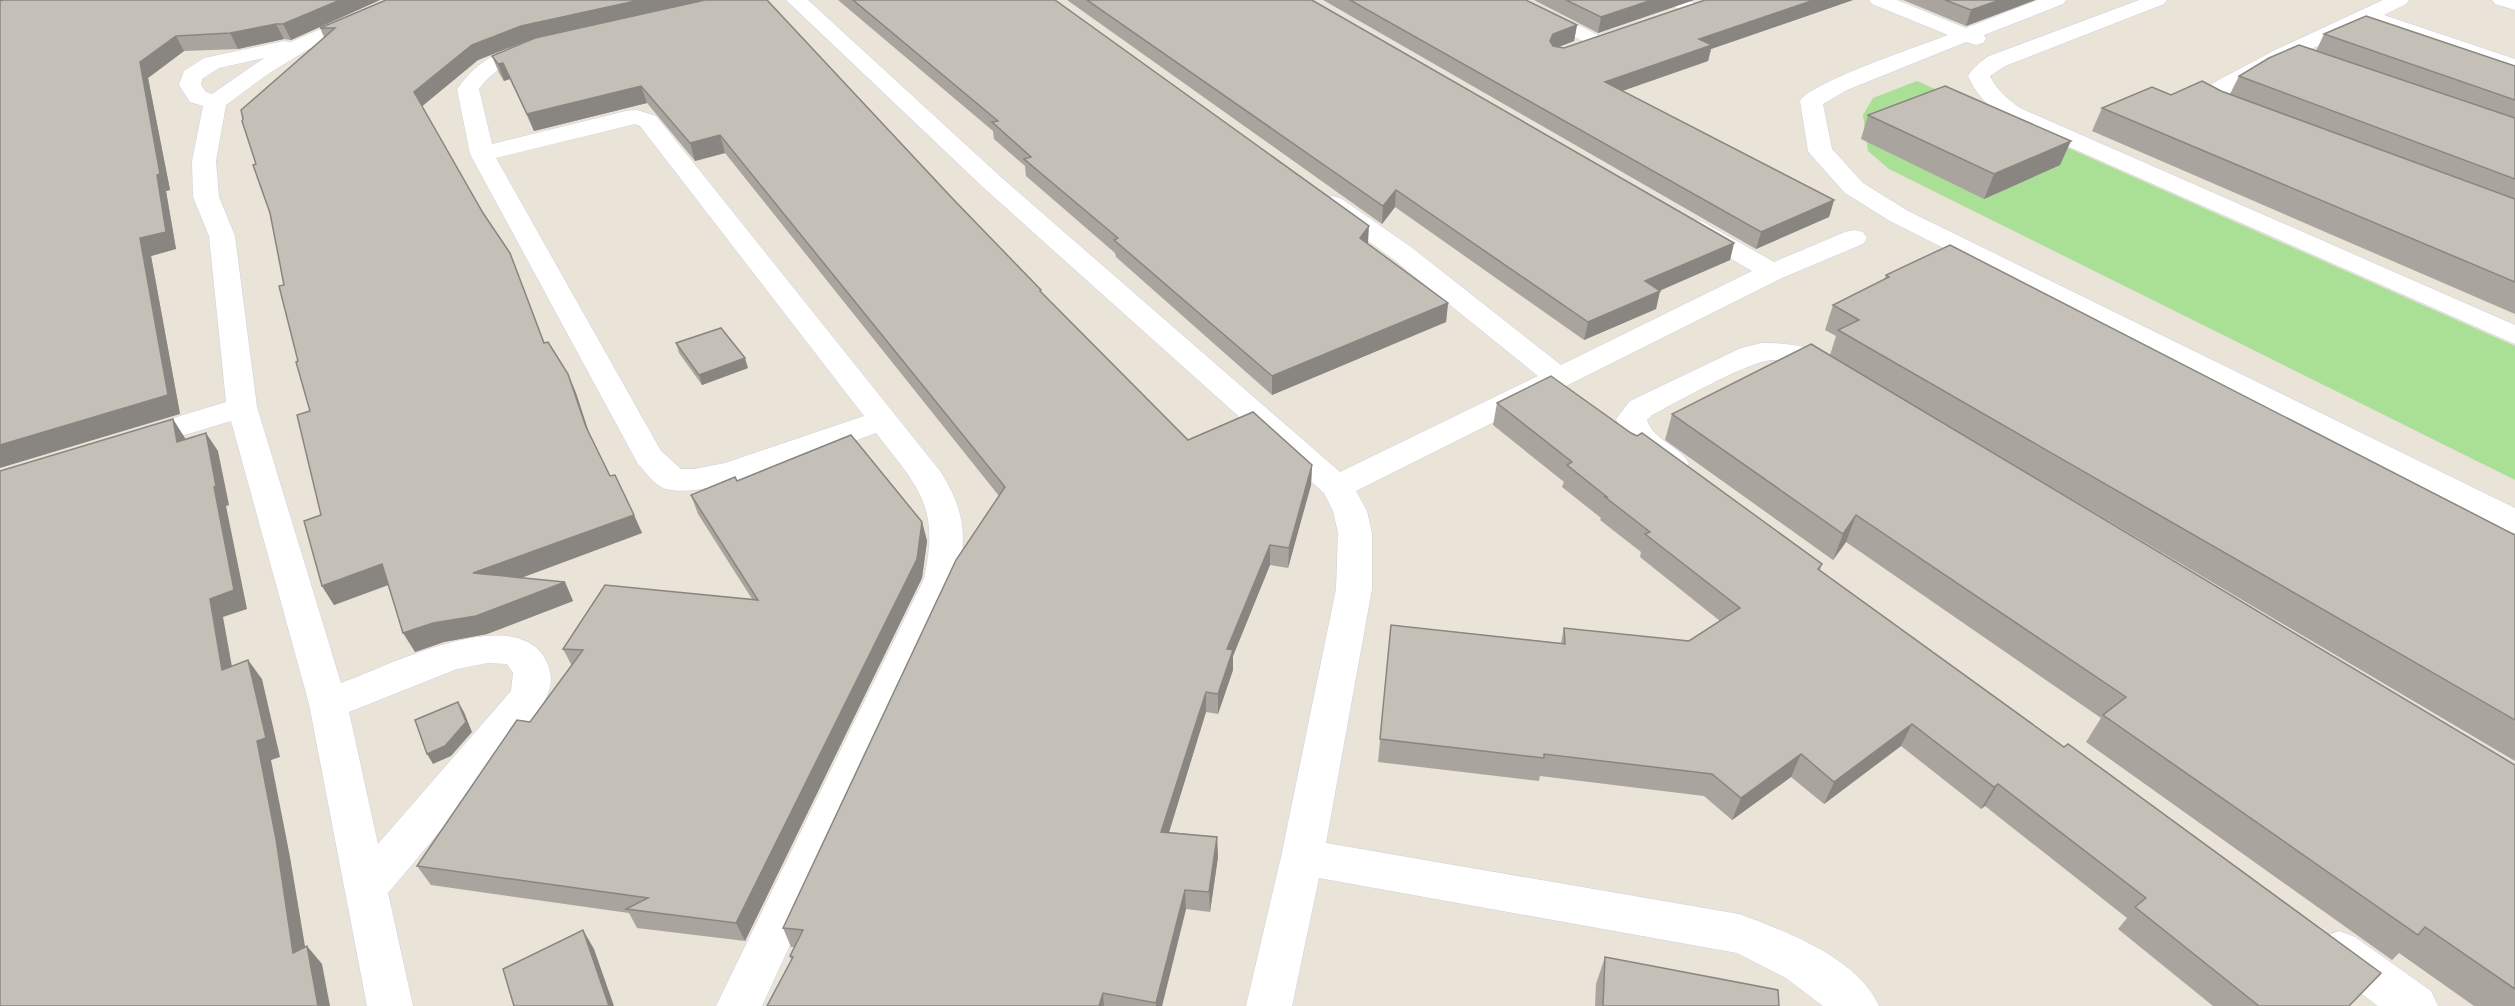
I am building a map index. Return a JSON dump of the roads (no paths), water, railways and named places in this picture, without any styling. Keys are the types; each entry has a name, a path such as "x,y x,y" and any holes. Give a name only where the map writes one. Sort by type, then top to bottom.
{"street":[{"path":"390,1006 328,705 242,407 222,236 206,197 204,161 215,102 268,64 364,16 404,0"},
{"path":"796,0 994,184 1337,487 1350,511 1355,533 1354,589 1302,857 1269,1006"},
{"path":"1514,0 1597,42"},
{"path":"1879,0 2014,54"},
{"path":"2056,0 1839,85 1811,101 1820,151 1854,189 1909,221 2515,522"},
{"path":"2157,0 2014,54 1986,67 1979,76 1983,87 1993,99 2012,113 2515,335"},
{"path":"2257,120 2219,106 2204,97 2213,95 2221,88 2283,56 2399,0"},
{"path":"2502,0 2515,4"},
{"path":"1676,8 1704,6"},
{"path":"2366,16 2515,66"},
{"path":"1570,52 1652,24"},
{"path":"562,41 534,47 487,67 468,89 482,153 649,457 672,479 694,480 731,472 881,421"},
{"path":"2283,56 2316,67"},
{"path":"482,153 626,118 637,117 648,121 881,421 929,479 946,514 949,542 941,579 739,1006"},
{"path":"1316,192 1402,253 1558,377"},
{"path":"1671,213 1772,273"},
{"path":"1337,487 1772,273 1854,238"},
{"path":"1702,485 1636,435 1631,419 1641,408 1751,354 1763,351 1777,350 1796,354 1821,365 1862,389"},
{"path":"110,447 242,407"},
{"path":"328,705 459,654 484,649 510,649 527,659 534,676 530,696 365,889"},
{"path":"1302,857 1739,934 1782,950 1828,980 1856,1006"},
{"path":"2309,928 2415,1006"}]}
